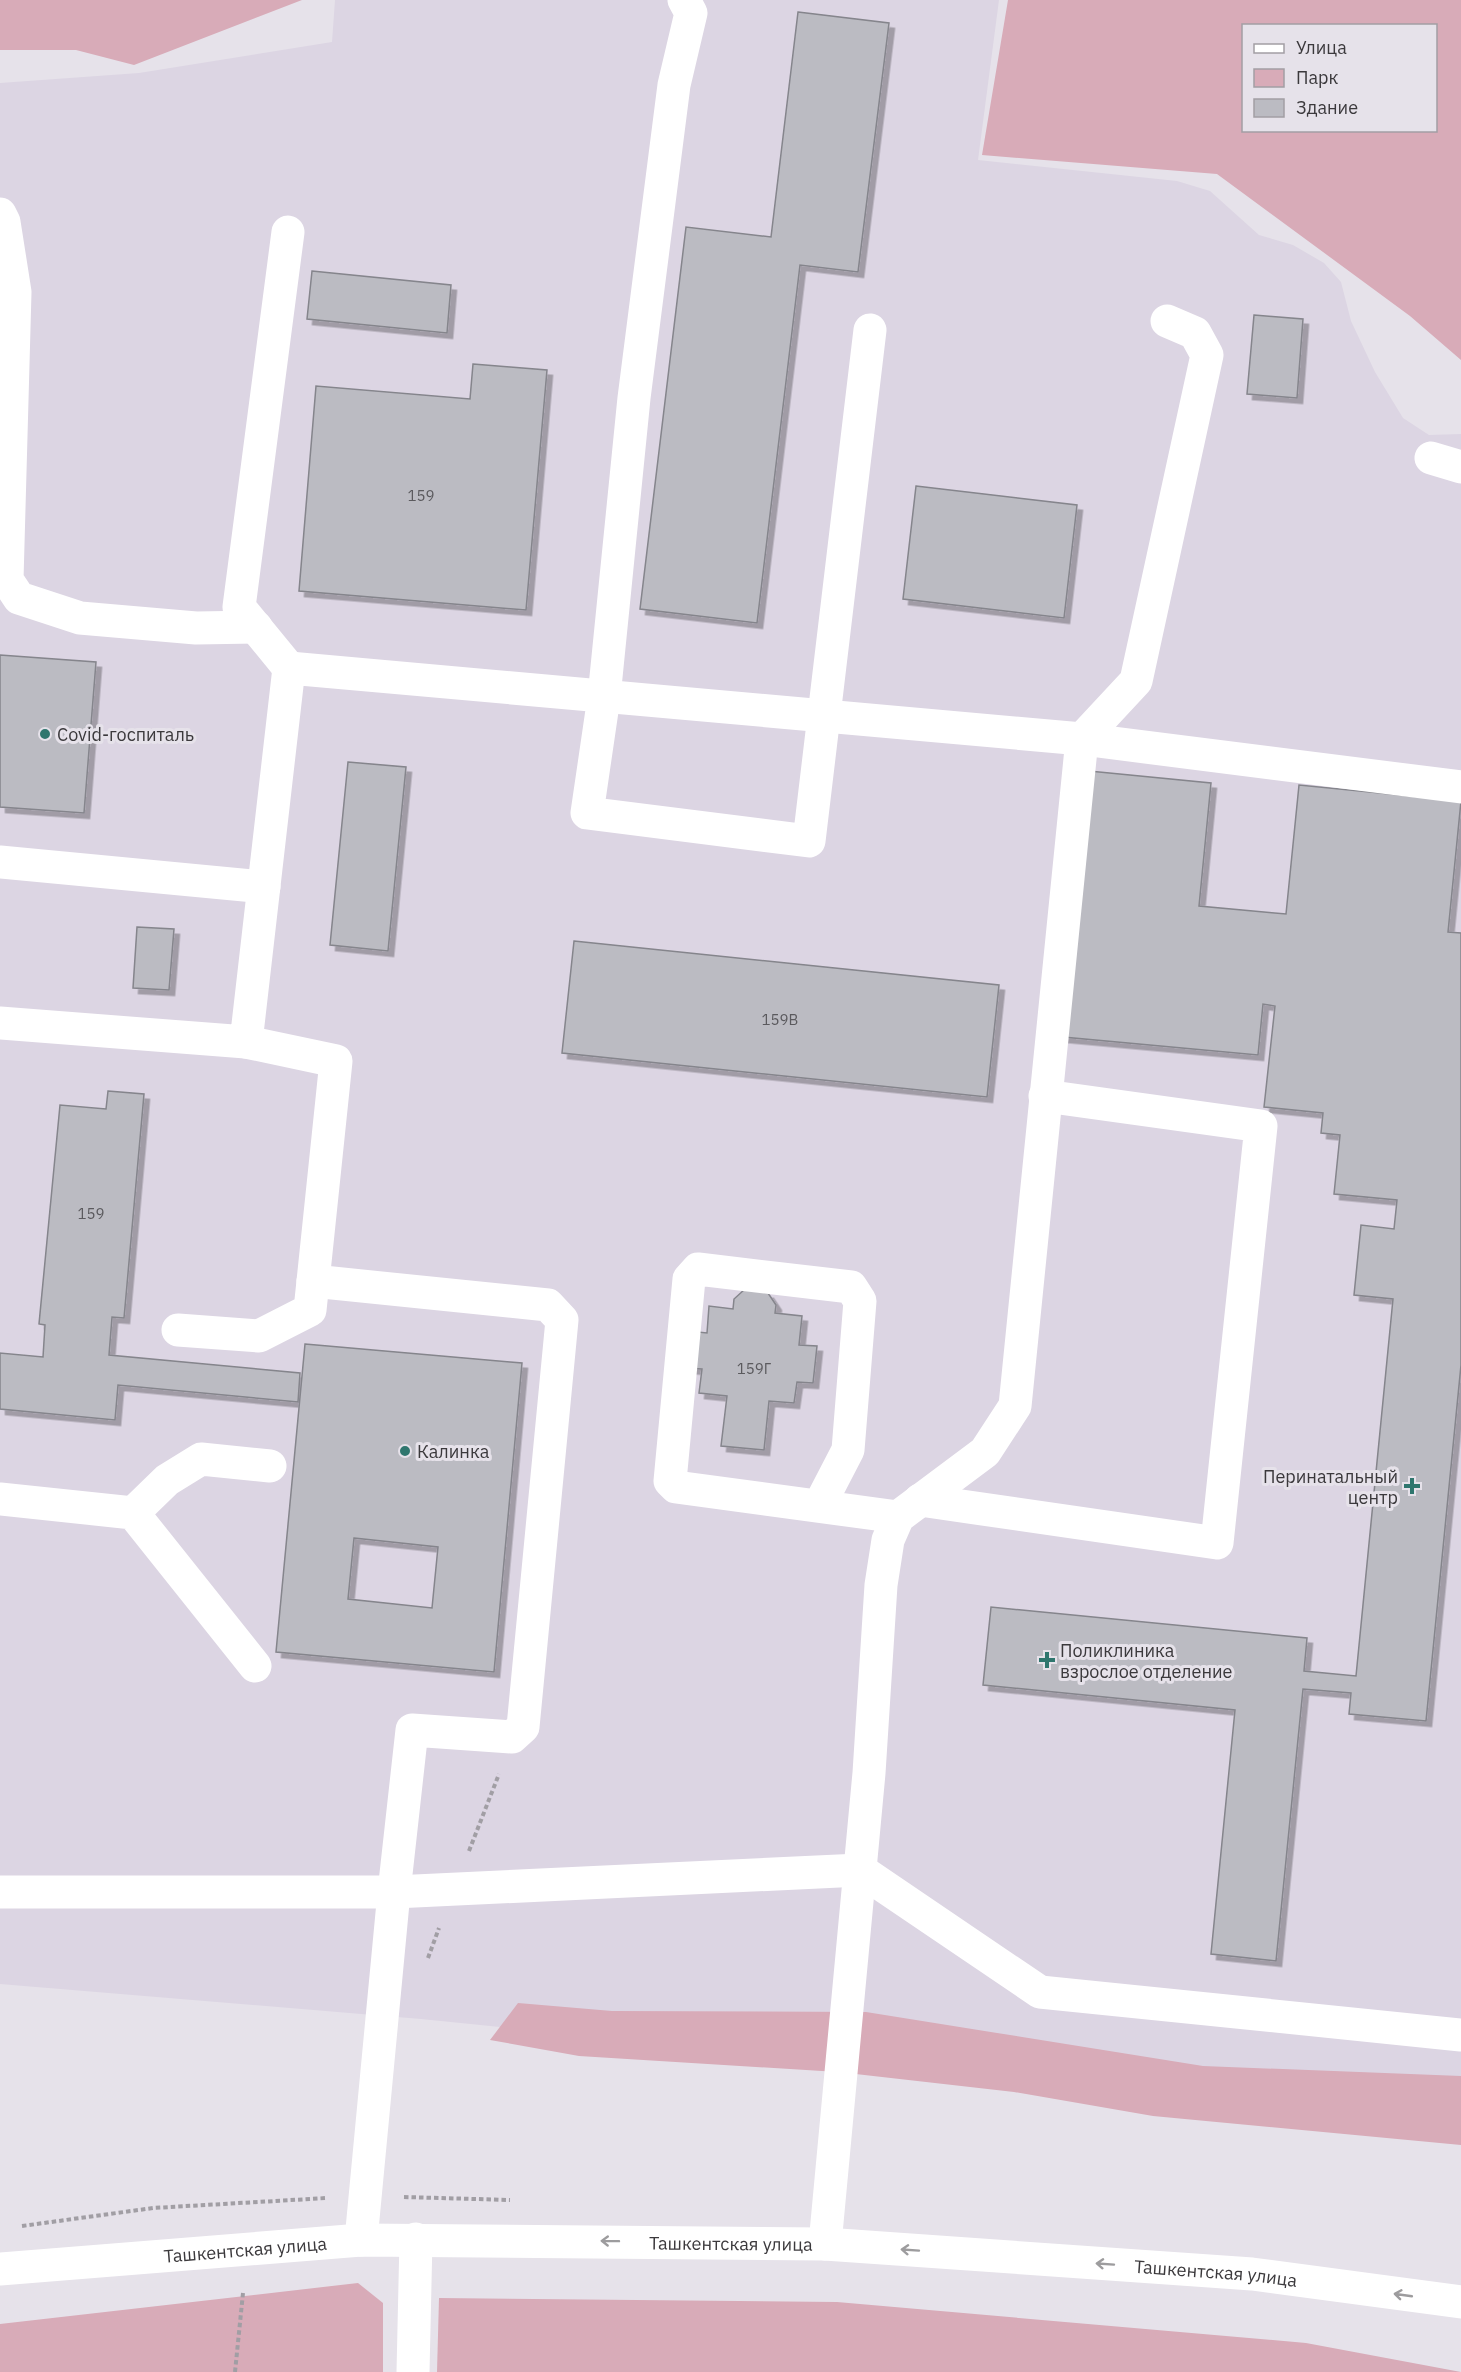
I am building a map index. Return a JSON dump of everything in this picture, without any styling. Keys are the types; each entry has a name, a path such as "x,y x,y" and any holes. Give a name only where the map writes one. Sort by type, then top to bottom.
{"main road":[{"path":"684,0 691,13 674,85 634,398 604,696 587,813 809,841 870,330"},
{"path":"0,214 15,292 6,580 20,598 80,618 196,628 256,627"},
{"path":"288,232 239,607 290,668 1082,740 1461,787"},
{"path":"825,2244 860,1870 881,1585 888,1540 909,1508 985,1452 1015,1406 1082,740 1136,681 1207,355 1195,333 1167,321"},
{"path":"246,1042 290,668"},
{"path":"0,862 264,887"},
{"path":"0,1023 246,1042 336,1061 310,1310 259,1336 178,1330"},
{"path":"819,1506 848,1450 860,1301 851,1287 698,1269 689,1279 670,1481 676,1487 819,1506 909,1508 1217,1543 1261,1126 1046,1096"},
{"path":"313,1281 548,1305 562,1320 523,1727 512,1737 412,1730 393,1892 361,2240"},
{"path":"133,1513 166,1480 201,1460 270,1466"},
{"path":"0,1499 133,1513 255,1666"},
{"path":"0,1892 393,1892 860,1870 1040,1992 1461,2035"},
{"path":"413,2372 416,2239"},
{"name":"Ташкентская улица","path":"0,2268 361,2240 825,2244 1252,2274 1461,2302"}],"path":[{"path":"425,1966 503,1766"},
{"path":"235,2372 243,2293"}],"shaded area":[{"path":"335,0 999,0 978,160 1177,181 1210,191 1259,235 1293,245 1324,263 1341,282 1351,321 1375,372 1403,418 1429,435 1461,434 1461,2123 421,2019 0,1984 0,83 139,73 332,42"}],"green space":[{"path":"0,0 302,0 134,65 76,50 0,50"},
{"path":"1008,0 1461,0 1461,360 1410,316 1217,174 982,155"},
{"path":"518,2003 612,2011 866,2012 1203,2066 1461,2076 1461,2145 1153,2116 1014,2092 838,2072 579,2056 490,2040"},
{"path":"358,2283 383,2303 383,2372 0,2372 0,2324"},
{"path":"439,2298 837,2302 1306,2343 1461,2372 437,2372"}],"building":[{"path":"798,12 889,23 858,272 800,265 757,623 640,609 686,227 771,237"},
{"path":"312,271 451,285 447,333 307,319"},
{"path":"1254,315 1303,319 1297,398 1247,394"},
{"path":"473,364 547,370 526,610 299,591 316,386 470,399"},
{"path":"916,486 1077,505 1064,618 903,599"},
{"name":"Covid-госпиталь","path":"0,655 96,662 84,813 0,807"},
{"path":"348,762 406,767 388,951 330,945"},
{"name":"Перинатальный центр","path":"1089,771 1211,783 1199,906 1286,914 1299,785 1461,801 1448,932 1461,933 1461,1365 1426,1721 1349,1714 1351,1693 1303,1689 1276,1961 1211,1954 1235,1710 983,1685 991,1607 1307,1638 1304,1671 1356,1676 1393,1299 1354,1295 1361,1225 1394,1229 1397,1200 1334,1194 1340,1135 1321,1133 1323,1113 1264,1107 1275,1006 1263,1004 1258,1055 1063,1037"},
{"path":"137,927 174,929 169,990 133,988"},
{"path":"574,941 999,985 987,1097 562,1053"},
{"path":"108,1091 144,1094 124,1318 112,1317 109,1355 300,1373 298,1402 118,1385 115,1420 0,1409 0,1353 43,1357 45,1325 39,1324 60,1105 106,1109"},
{"path":"745,1289 768,1293 776,1305 775,1313 802,1316 799,1345 817,1346 813,1383 797,1382 794,1403 769,1401 764,1450 721,1446 727,1396 699,1393 702,1369 684,1368 688,1331 707,1333 709,1306 733,1309 734,1299"},
{"name":"Калинка","path":"305,1344 522,1363 494,1672 276,1652","holes":["354,1538 438,1547 432,1608 348,1599"]}],"place":[{"name":"Covid-госпиталь","path":"45,734"},
{"name":"Калинка","path":"405,1451"},
{"name":"Перинатальный центр","path":"1412,1486"},
{"name":"Поликлиника взрослое отделение","path":"1047,1660"}]}
